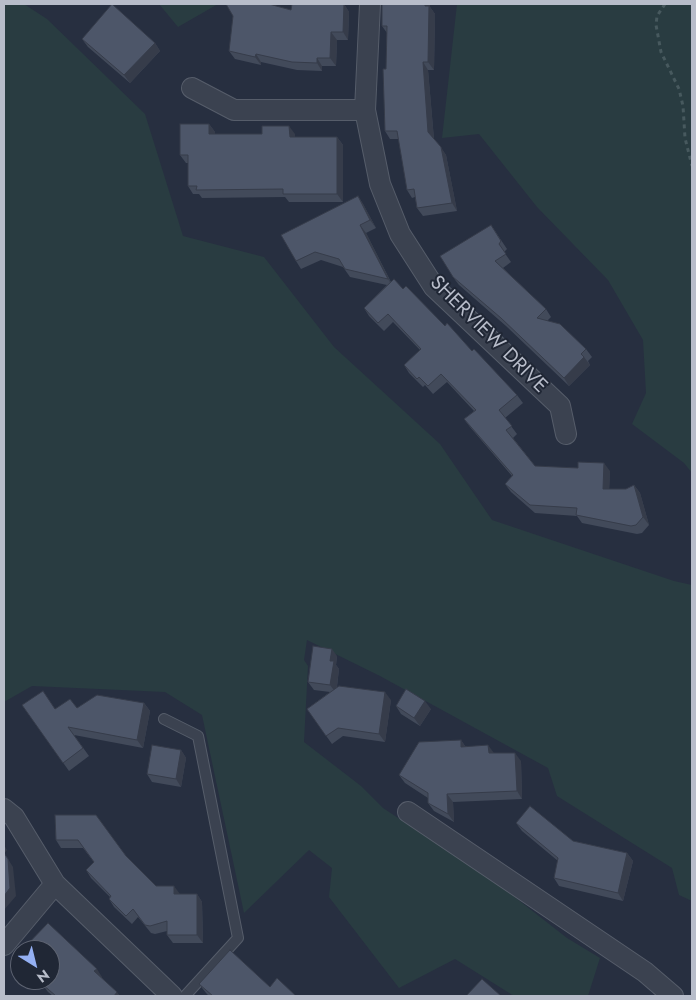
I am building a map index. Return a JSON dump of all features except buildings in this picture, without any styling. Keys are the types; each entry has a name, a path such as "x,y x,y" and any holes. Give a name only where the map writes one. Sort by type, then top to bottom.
{"street":[{"name":"SHERVIEW DRIVE","path":"370,4 365,110 380,184 400,234 434,287 560,406 566,434"},
{"path":"192,88 234,110 365,110"},
{"path":"4,808 14,817 55,884 172,996"},
{"path":"408,812 645,972 674,996"},
{"path":"4,944 55,884"}],"lane":[{"path":"164,719 198,736 238,938 185,996"}],"path":[{"path":"665,4 656,16 659,43 661,52 679,90 683,106 685,138 692,166"}],"green space":[{"path":"4,4 24,4 47,19 145,114 183,236 264,257 334,347 440,444 492,520 674,581 692,585 692,901 679,895 672,868 557,796 548,768 380,676 307,640 304,660 308,666 304,742 361,786 383,808 498,884 567,938 600,958 588,996 514,996 455,959 399,988 329,897 332,868 309,850 244,913 202,715 165,692 32,686 4,702"},
{"path":"159,4 218,4 178,27"},
{"path":"457,4 692,4 692,473 684,463 632,424 646,393 643,340 608,280 537,207 479,134 442,138"}]}
